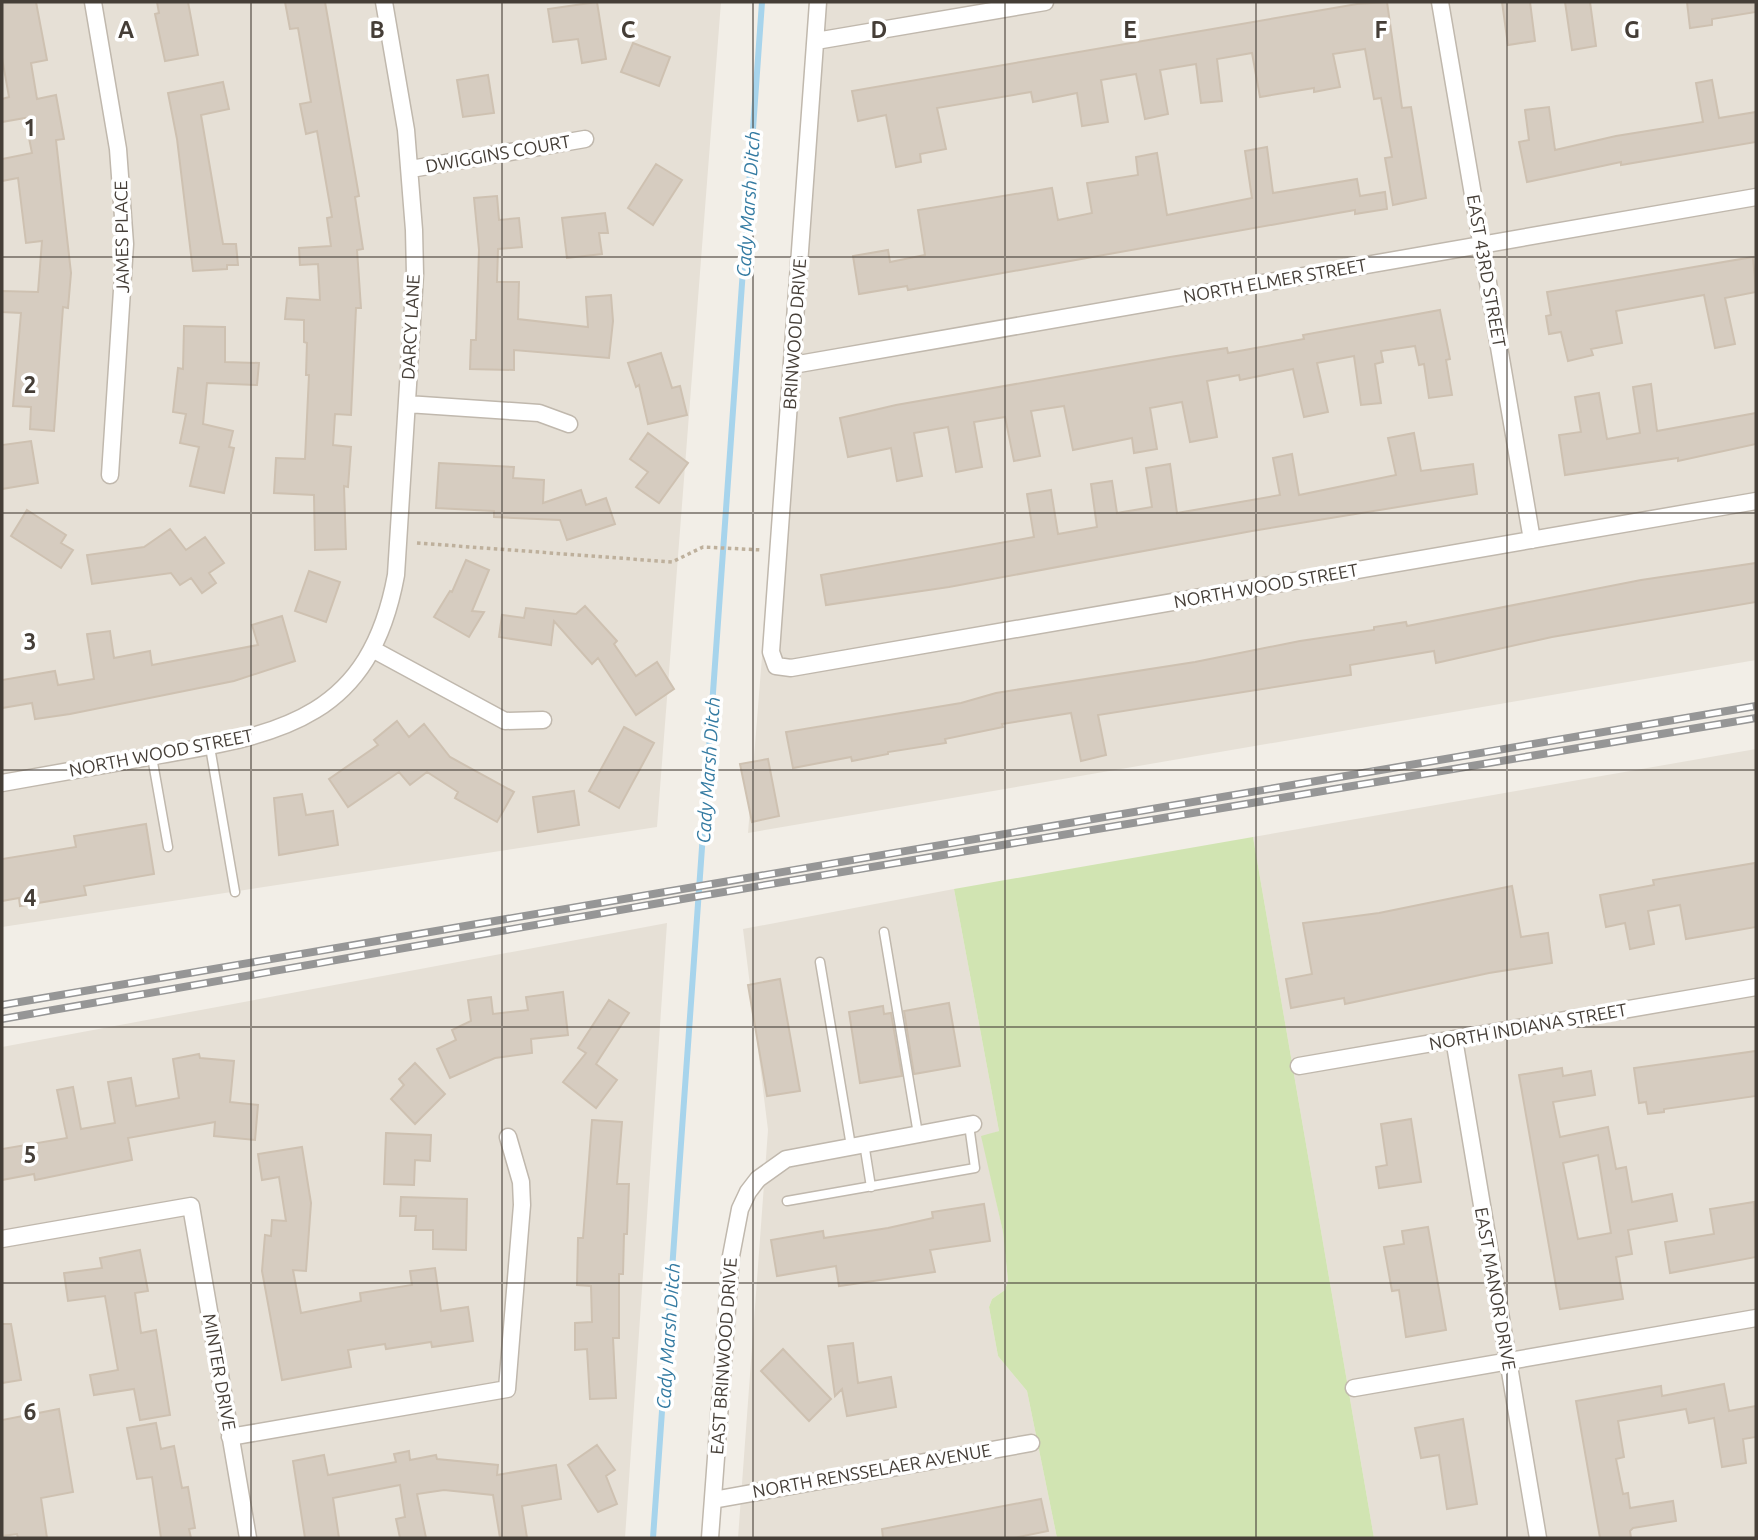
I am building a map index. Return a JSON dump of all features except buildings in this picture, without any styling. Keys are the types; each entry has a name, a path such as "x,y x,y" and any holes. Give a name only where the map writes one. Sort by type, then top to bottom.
{"street":[{"name":"JAMES PLACE","path":"93,2 118,149 125,244 110,475"},
{"name":"DARCY LANE","path":"373,650 388,615 398,542 415,274 411,169 384,2"},
{"name":"BRINWOOD DRIVE","path":"776,666 771,652 818,2"},
{"path":"816,41 1045,2"},
{"name":"EAST 43RD STREET","path":"1440,2 1532,540"},
{"name":"DWIGGINS COURT","path":"411,169 584,139"},
{"name":"NORTH ELMER STREET","path":"793,365 1756,197"},
{"path":"407,404 539,413 569,424"},
{"name":"NORTH WOOD STREET","path":"776,666 791,668 1756,501"},
{"path":"373,650 505,721 542,720"},
{"name":"NORTH WOOD STREET","path":"2,783 210,747 275,730 305,718 354,678 373,650"},
{"name":"NORTH INDIANA STREET","path":"1299,1066 1756,987"},
{"name":"EAST MANOR DRIVE","path":"1454,1040 1538,1538"},
{"path":"857,1145 971,1125"},
{"path":"230,1437 507,1389 522,1205 521,1182 508,1137"},
{"name":"EAST BRINWOOD DRIVE","path":"710,1538 731,1256 740,1209 758,1179 786,1159 857,1145"},
{"name":"MINTER DRIVE","path":"2,1239 191,1206 248,1538"},
{"path":"1354,1388 1756,1318"},
{"name":"NORTH RENSSELAER AVENUE","path":"713,1500 1031,1443"}],"lane":[{"path":"210,747 235,892"},
{"path":"152,757 169,847"},
{"path":"884,932 918,1134"},
{"path":"820,962 857,1145 871,1187"},
{"path":"788,1201 975,1168 971,1125"}],"path":[{"path":"398,542 672,562 703,547 739,548"}],"shaded area":[{"path":"2,2 721,2 657,827 2,927"},
{"path":"814,2 1756,2 1756,660 748,833"},
{"path":"1756,749 1756,1538 1374,1538 1253,837"},
{"path":"954,889 999,1131 982,1137 1003,1232 1008,1281 1005,1290 992,1299 989,1307 998,1356 1027,1391 1057,1538 738,1538 768,1130 743,929"},
{"path":"667,923 625,1538 2,1538 2,1047"}],"green space":[{"path":"1253,837 1374,1538 1057,1538 1027,1391 998,1356 989,1307 992,1299 1005,1290 1008,1281 1003,1232 981,1136 999,1131 954,889"}],"waterway":[{"name":"Cady Marsh Ditch","path":"653,1538 762,2"}],"railway":[{"path":"2,1005 1756,706"},
{"path":"2,1019 688,898 1756,718"}]}
